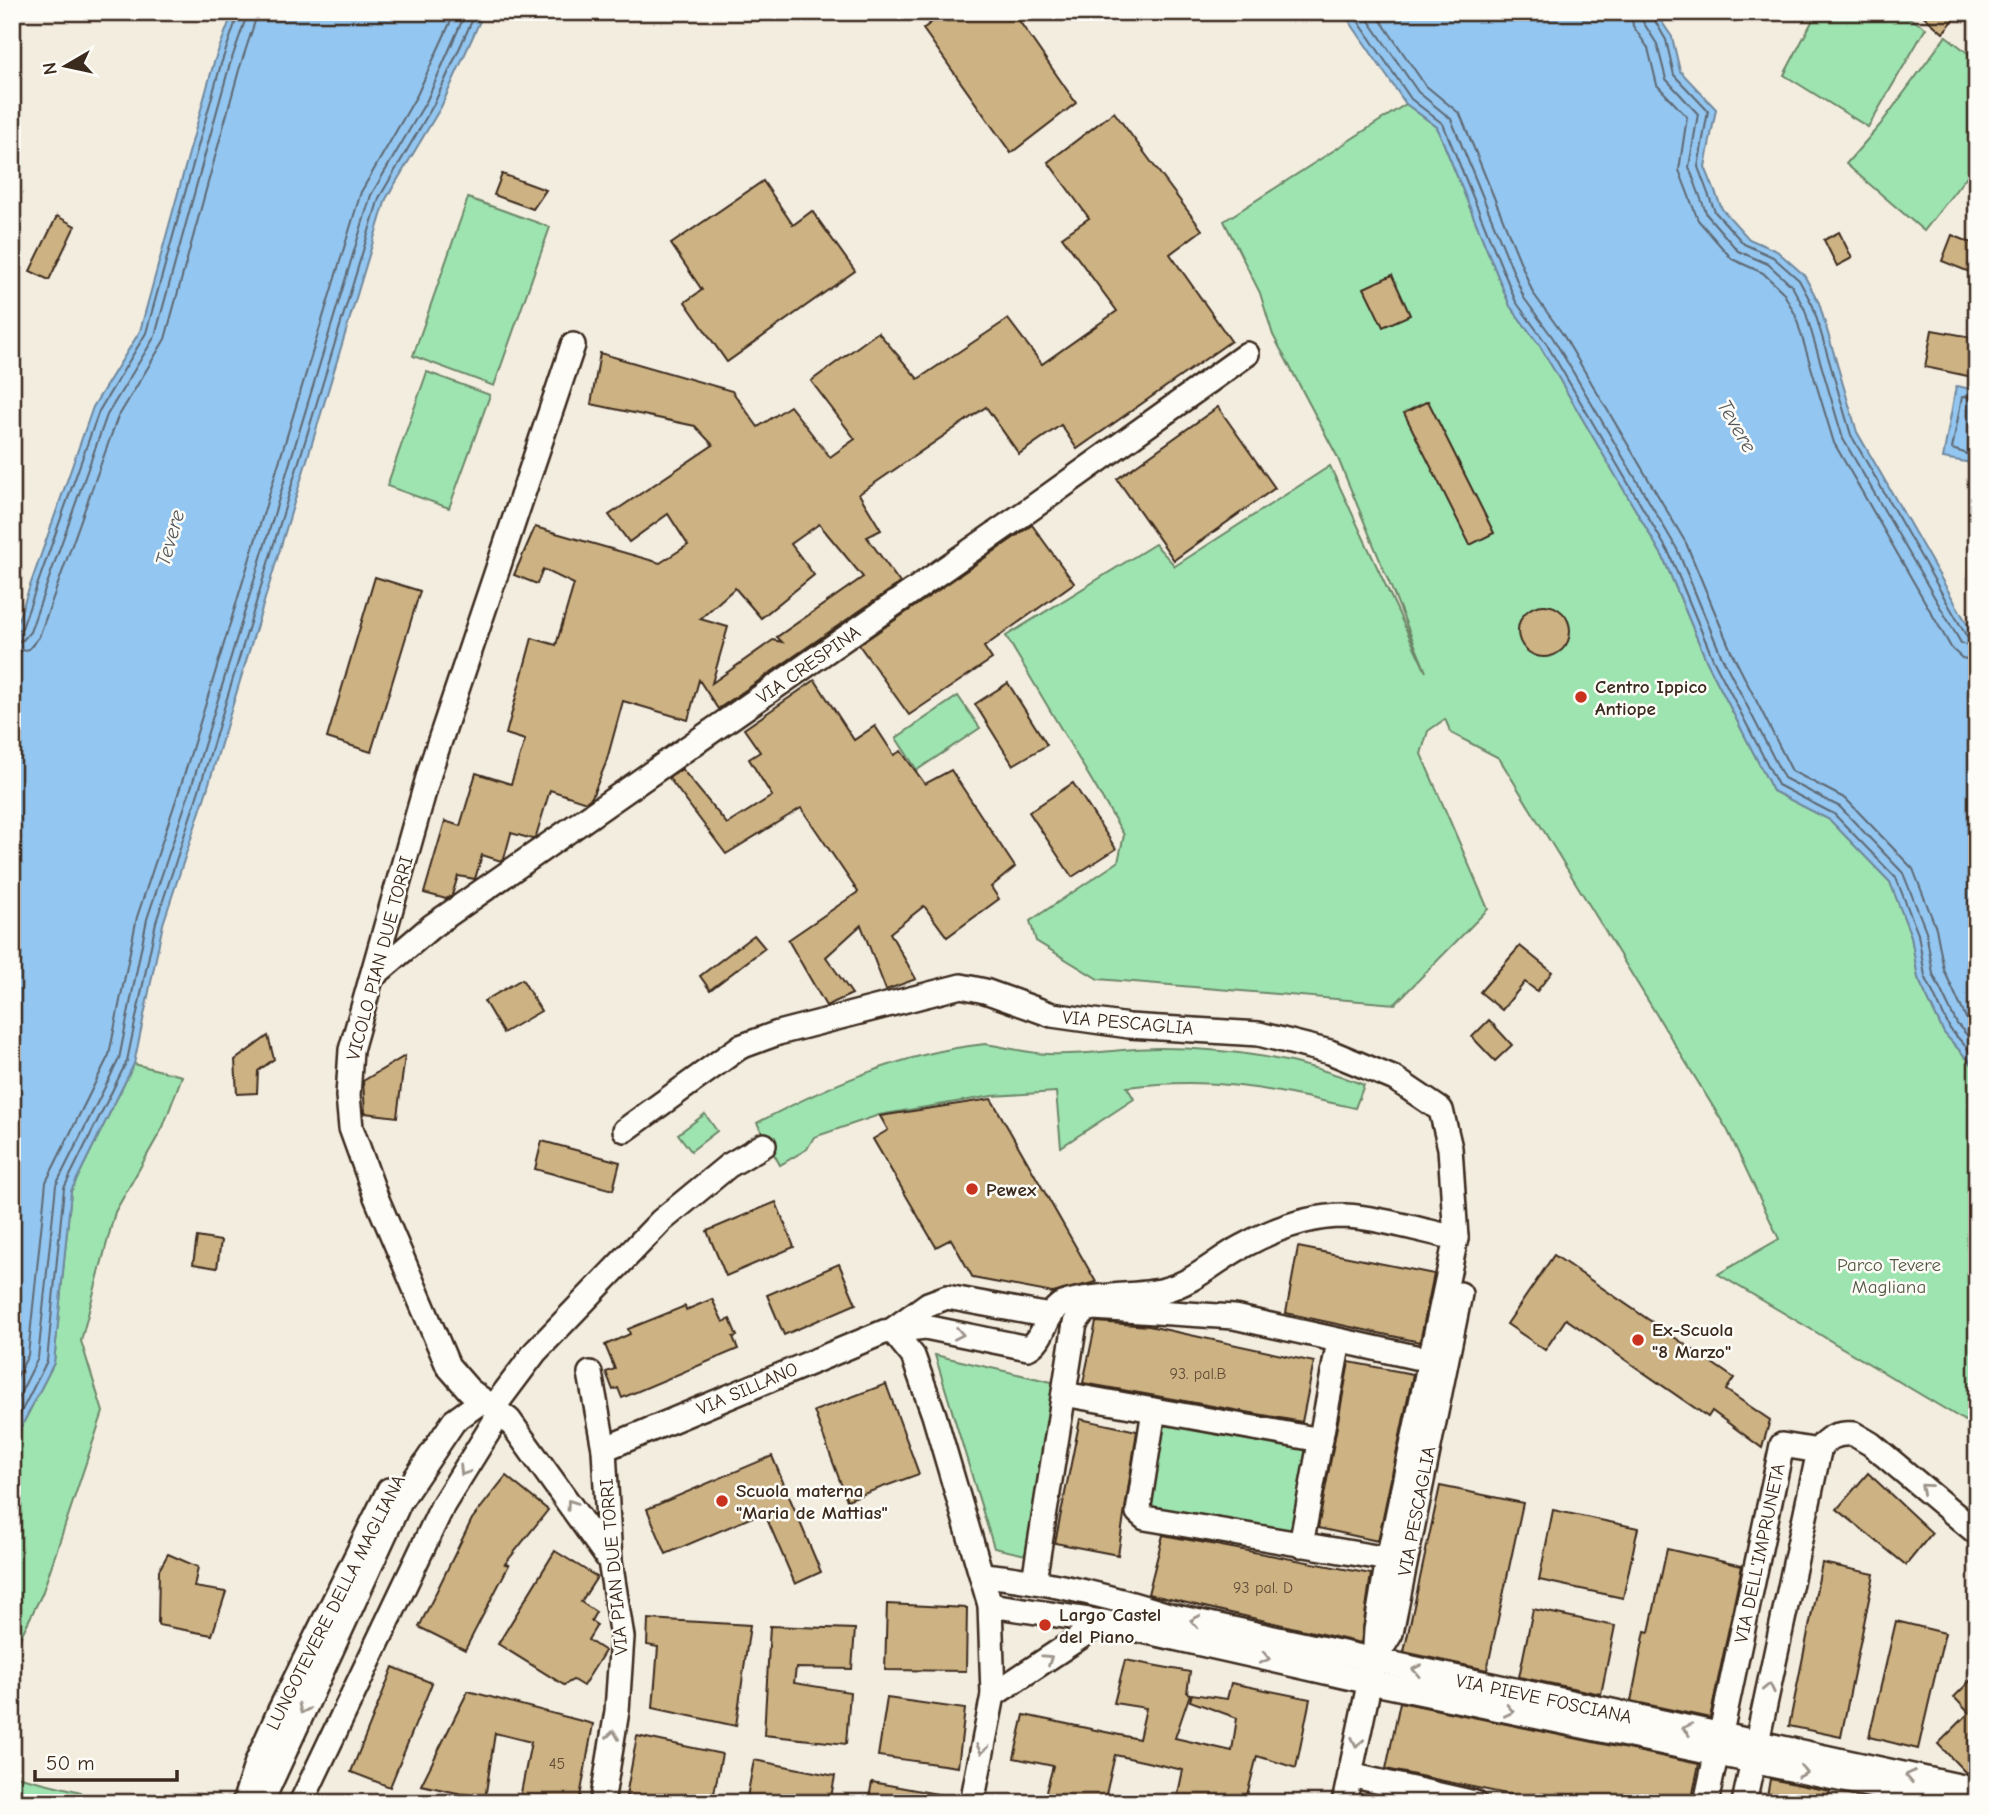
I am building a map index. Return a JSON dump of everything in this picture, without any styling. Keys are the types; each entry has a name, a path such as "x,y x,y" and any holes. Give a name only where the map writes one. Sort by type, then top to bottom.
{"street":[{"name":"VICOLO PIAN DUE TORRI","path":"573,345 431,767 351,1050 348,1096 351,1128 376,1198 449,1366 469,1390 492,1407 532,1449 610,1561"},
{"name":"VIA CRESPINA","path":"372,977 432,926 1030,510 1247,354"},
{"name":"VIA PESCAGLIA","path":"625,1130 740,1047 791,1029 948,988 968,987 1027,1008 1084,1021 1259,1034 1346,1057 1395,1079 1445,1115 1456,1238 1388,1559 1372,1671 1344,1803"},
{"name":"LUNGOTEVERE DELLA MAGLIANA","path":"301,1803 492,1407 535,1352 661,1221 728,1166 764,1144"},
{"path":"1050,1316 1061,1305 1087,1298 1132,1297 1167,1290 1188,1282 1277,1229 1315,1220 1346,1216 1456,1238"},
{"name":"VIA PESCAGLIA","path":"1372,1671 1391,1633 1468,1255 1456,1238"},
{"name":"VIA SILLANO","path":"604,1449 760,1382 892,1330 928,1304 947,1297 1050,1316 1037,1343 1028,1348 925,1327 892,1330"},
{"path":"983,1575 1034,1581 1075,1323 1084,1311 1093,1308 1208,1313 1415,1357"},
{"path":"892,1330 913,1356 983,1575 990,1605 993,1695 972,1803"},
{"path":"1301,1545 1339,1341"},
{"name":"VIA PIAN DUE TORRI","path":"590,1373 604,1449 610,1561 620,1609 622,1651 617,1711 602,1803"},
{"path":"1064,1394 1321,1440"},
{"name":"LUNGOTEVERE DELLA MAGLIANA","path":"244,1803 257,1762 280,1710 380,1506 415,1449 454,1421 492,1407"},
{"path":"1154,1410 1138,1512 1159,1522 1388,1559"},
{"name":"LUNGOTEVERE DELLA MAGLIANA","path":"261,1803 400,1500 454,1421"},
{"path":"1819,1451 1822,1444 1831,1438 1854,1434 1871,1444 1977,1532"},
{"name":"VIA DELL'IMPRUNETA","path":"1706,1803 1782,1445 1819,1451 1744,1803"},
{"name":"VIA PIEVE FOSCIANA","path":"1034,1581 1114,1597 1172,1616 1372,1671"},
{"path":"990,1605 1103,1622"},
{"path":"993,1695 1103,1622"},
{"name":"VIA PIEVE FOSCIANA","path":"1103,1622 1372,1671 1755,1753 1955,1803"},
{"name":"VIA PIEVE FOSCIANA","path":"1755,1753 1977,1790"},
{"path":"1350,1776 1475,1803"}],"green space":[{"path":"1817,12 1899,12 1926,28 1868,127 1784,75"},
{"path":"1946,36 1977,60 1977,163 1924,231 1846,164 1880,125"},
{"name":"Parco Tevere Magliana","path":"1406,104 1437,127 1510,306 1540,346 1663,557 1707,662 1773,791 1830,820 1890,882 1911,936 1918,978 1944,1033 1977,1070 1977,1428 1718,1274 1779,1239 1728,1131 1499,758 1451,733 1445,719 1428,731 1421,754 1488,909 1395,1004 1098,979 1036,941 1030,921 1118,862 1124,835 1006,636 1155,544 1175,566 1330,466 1426,672 1337,456 1273,335 1260,293 1224,221"},
{"path":"468,198 550,227 494,386 413,356"},
{"path":"427,372 490,395 449,508 387,486"},
{"path":"958,696 980,728 917,770 896,738"},
{"path":"985,1044 1048,1054 1160,1048 1211,1050 1290,1062 1364,1085 1355,1108 1242,1086 1188,1083 1127,1087 1134,1099 1061,1147 1056,1092 992,1096 879,1115 814,1137 807,1149 780,1165 757,1123 811,1096 867,1073 925,1055"},
{"path":"134,1064 182,1076 163,1127 115,1212 81,1341 103,1412 42,1594 12,1654 12,1445 54,1363 71,1191"},
{"path":"705,1114 717,1131 691,1151 678,1134"},
{"path":"935,1355 1056,1383 1026,1555 994,1548"},
{"path":"1162,1422 1306,1449 1291,1539 1147,1512"},
{"path":"12,1775 81,1792 78,1803 12,1803"}],"water":[{"name":"Tevere","path":"233,12 484,12 441,107 386,199 207,790 163,924 134,1064 71,1191 54,1363 12,1445 12,637 93,407 140,331 214,62"},
{"name":"Tevere","path":"1343,12 1655,12 1672,37 1680,71 1716,109 1705,167 1722,209 1749,239 1777,251 1804,275 1819,303 1857,432 1977,641 1977,1070 1944,1033 1918,978 1911,936 1890,882 1830,820 1773,791 1707,662 1663,557 1540,346 1510,306 1437,127 1406,104"},
{"path":"1956,386 1977,390 1977,464 1943,458"}],"building":[{"path":"944,12 1013,12 1076,103 1011,153 923,29"},
{"path":"1919,12 1960,12 1943,33"},
{"path":"1114,112 1202,230 1170,254 1231,341 1077,449 1061,425 1019,454 986,407 859,494 881,530 867,537 900,583 718,709 699,680 688,720 623,701 606,763 592,797 586,802 550,790 536,836 532,839 511,833 504,859 501,861 482,855 475,879 458,876 452,895 446,899 424,893 445,821 460,826 476,773 511,784 525,740 506,734 532,638 556,645 574,584 543,569 537,584 514,575 535,527 660,563 688,545 668,514 629,542 609,515 713,445 695,426 591,404 600,353 732,391 758,427 790,406 830,457 855,439 811,381 878,332 918,379 1008,319 1042,364 1117,311 1062,237 1089,218 1048,162","holes":["819,524 863,577 777,637 782,642 773,640 712,683 728,627 700,619 735,588 761,618 814,575 791,544"]},
{"path":"502,174 546,190 533,209 494,195"},
{"path":"763,181 793,225 812,211 855,271 727,362 685,302 702,290 671,244"},
{"path":"57,216 75,226 49,280 30,271"},
{"path":"1839,232 1852,258 1837,266 1824,240"},
{"path":"1952,235 1977,245 1977,275 1942,261"},
{"path":"1392,275 1410,315 1383,327 1364,288"},
{"path":"1932,330 1977,338 1977,378 1925,367"},
{"path":"1428,401 1494,533 1470,545 1404,413"},
{"path":"1218,407 1275,488 1174,560 1117,479"},
{"path":"1032,525 1074,583 984,647 992,659 909,715 859,645"},
{"path":"375,577 420,591 371,752 327,738"},
{"path":"1544,605 1554,607 1562,613 1568,621 1568,641 1562,649 1554,655 1544,657 1534,655 1526,649 1520,641 1518,631 1520,621 1526,613 1534,607"},
{"path":"815,680 854,740 875,726 894,755 901,751 925,784 951,770 1015,867 991,887 999,899 947,937 924,906 890,933 916,979 886,990 861,925 826,957 852,994 826,1006 788,940 858,892 801,808 726,854 669,778 682,769 727,824 772,796 749,759 760,752 744,729"},
{"path":"1008,683 1047,745 1013,765 975,704"},
{"path":"1073,783 1116,849 1072,877 1029,812"},
{"path":"754,935 765,948 710,990 700,976"},
{"path":"1520,946 1552,972 1537,991 1525,982 1502,1010 1480,992"},
{"path":"522,979 541,1011 503,1033 484,1001"},
{"path":"1489,1020 1512,1045 1495,1061 1472,1037"},
{"path":"268,1036 274,1059 258,1071 257,1093 237,1094 235,1060"},
{"path":"405,1056 397,1117 365,1113 363,1081"},
{"name":"Pewex","path":"991,1099 1096,1282 1053,1293 973,1278 951,1239 936,1247 873,1139 888,1130 880,1116"},
{"path":"542,1141 620,1162 613,1190 535,1169"},
{"path":"776,1202 794,1247 726,1276 707,1231"},
{"path":"197,1237 221,1241 217,1268 193,1264"},
{"path":"1298,1247 1434,1274 1420,1342 1286,1313"},
{"name":"Ex-Scuola \"8 Marzo\"","path":"1554,1255 1734,1378 1726,1390 1770,1420 1762,1448 1712,1411 1708,1417 1566,1319 1545,1350 1507,1324"},
{"path":"839,1264 856,1304 784,1335 767,1295"},
{"path":"712,1299 723,1322 730,1319 737,1336 733,1337 738,1349 622,1398 618,1388 613,1390 606,1372 615,1369 605,1345 630,1334 628,1329 685,1306 686,1310"},
{"path":"1096,1322 1149,1326 1314,1362 1302,1422 1083,1383"},
{"path":"1349,1362 1413,1374 1378,1541 1318,1528"},
{"path":"886,1384 919,1474 847,1500 814,1411"},
{"path":"1080,1419 1137,1431 1118,1555 1055,1543"},
{"path":"772,1456 821,1572 795,1584 764,1512 666,1554 647,1509"},
{"path":"1868,1473 1932,1533 1906,1565 1837,1509"},
{"path":"506,1476 548,1510 505,1564 509,1565 465,1650 419,1627 472,1519"},
{"path":"1440,1486 1523,1503 1487,1670 1404,1652"},
{"path":"1553,1510 1638,1528 1623,1598 1539,1580"},
{"path":"1163,1535 1371,1574 1361,1643 1148,1594"},
{"path":"1667,1549 1742,1566 1710,1718 1631,1701 1645,1631 1649,1632"},
{"path":"555,1551 597,1577 581,1602 596,1612 591,1621 597,1625 588,1640 605,1651 583,1686 573,1680 564,1685 498,1644"},
{"path":"168,1554 198,1567 194,1587 226,1592 212,1635 158,1625 159,1570"},
{"path":"1822,1563 1874,1574 1841,1737 1789,1726"},
{"path":"887,1604 967,1608 966,1671 885,1670"},
{"path":"1533,1609 1615,1626 1601,1694 1519,1677"},
{"path":"648,1619 750,1625 736,1726 653,1708 658,1647 647,1645"},
{"path":"1896,1621 1945,1633 1918,1749 1869,1737"},
{"path":"770,1626 855,1629 852,1669 796,1668 794,1683 850,1692 846,1744 764,1735"},
{"path":"1125,1660 1190,1672 1187,1693 1190,1694 1175,1738 1232,1751 1237,1718 1190,1701 1192,1694 1227,1699 1231,1683 1310,1699 1296,1768 1257,1756 1245,1803 1176,1803 1183,1770 1115,1755 1104,1803 1043,1803 1053,1766 1014,1758 1024,1715 1139,1739 1146,1708 1114,1703"},
{"path":"393,1667 432,1683 390,1787 351,1772"},
{"path":"1977,1674 1977,1776 1966,1773 1938,1744 1969,1713 1954,1697"},
{"path":"468,1691 593,1724 579,1803 519,1803 531,1742 495,1733 485,1799 421,1785"},
{"path":"887,1698 965,1709 958,1767 878,1756"},
{"path":"1400,1702 1699,1764 1691,1803 1550,1803 1386,1769"},
{"path":"637,1736 722,1754 712,1803 660,1803 626,1796"},
{"path":"754,1760 835,1776 830,1803 746,1803"},
{"path":"1770,1779 1830,1791 1827,1803 1766,1803"},
{"path":"872,1782 943,1795 942,1803 868,1803"}],"place":[{"name":"Centro Ippico Antiope","path":"1581,697"},
{"name":"Pewex","path":"972,1189"},
{"name":"Ex-Scuola \"8 Marzo\"","path":"1638,1340"},
{"name":"Scuola materna \"Maria de Mattias\"","path":"722,1501"},
{"name":"Largo Castel del Piano","path":"1045,1625"}]}
